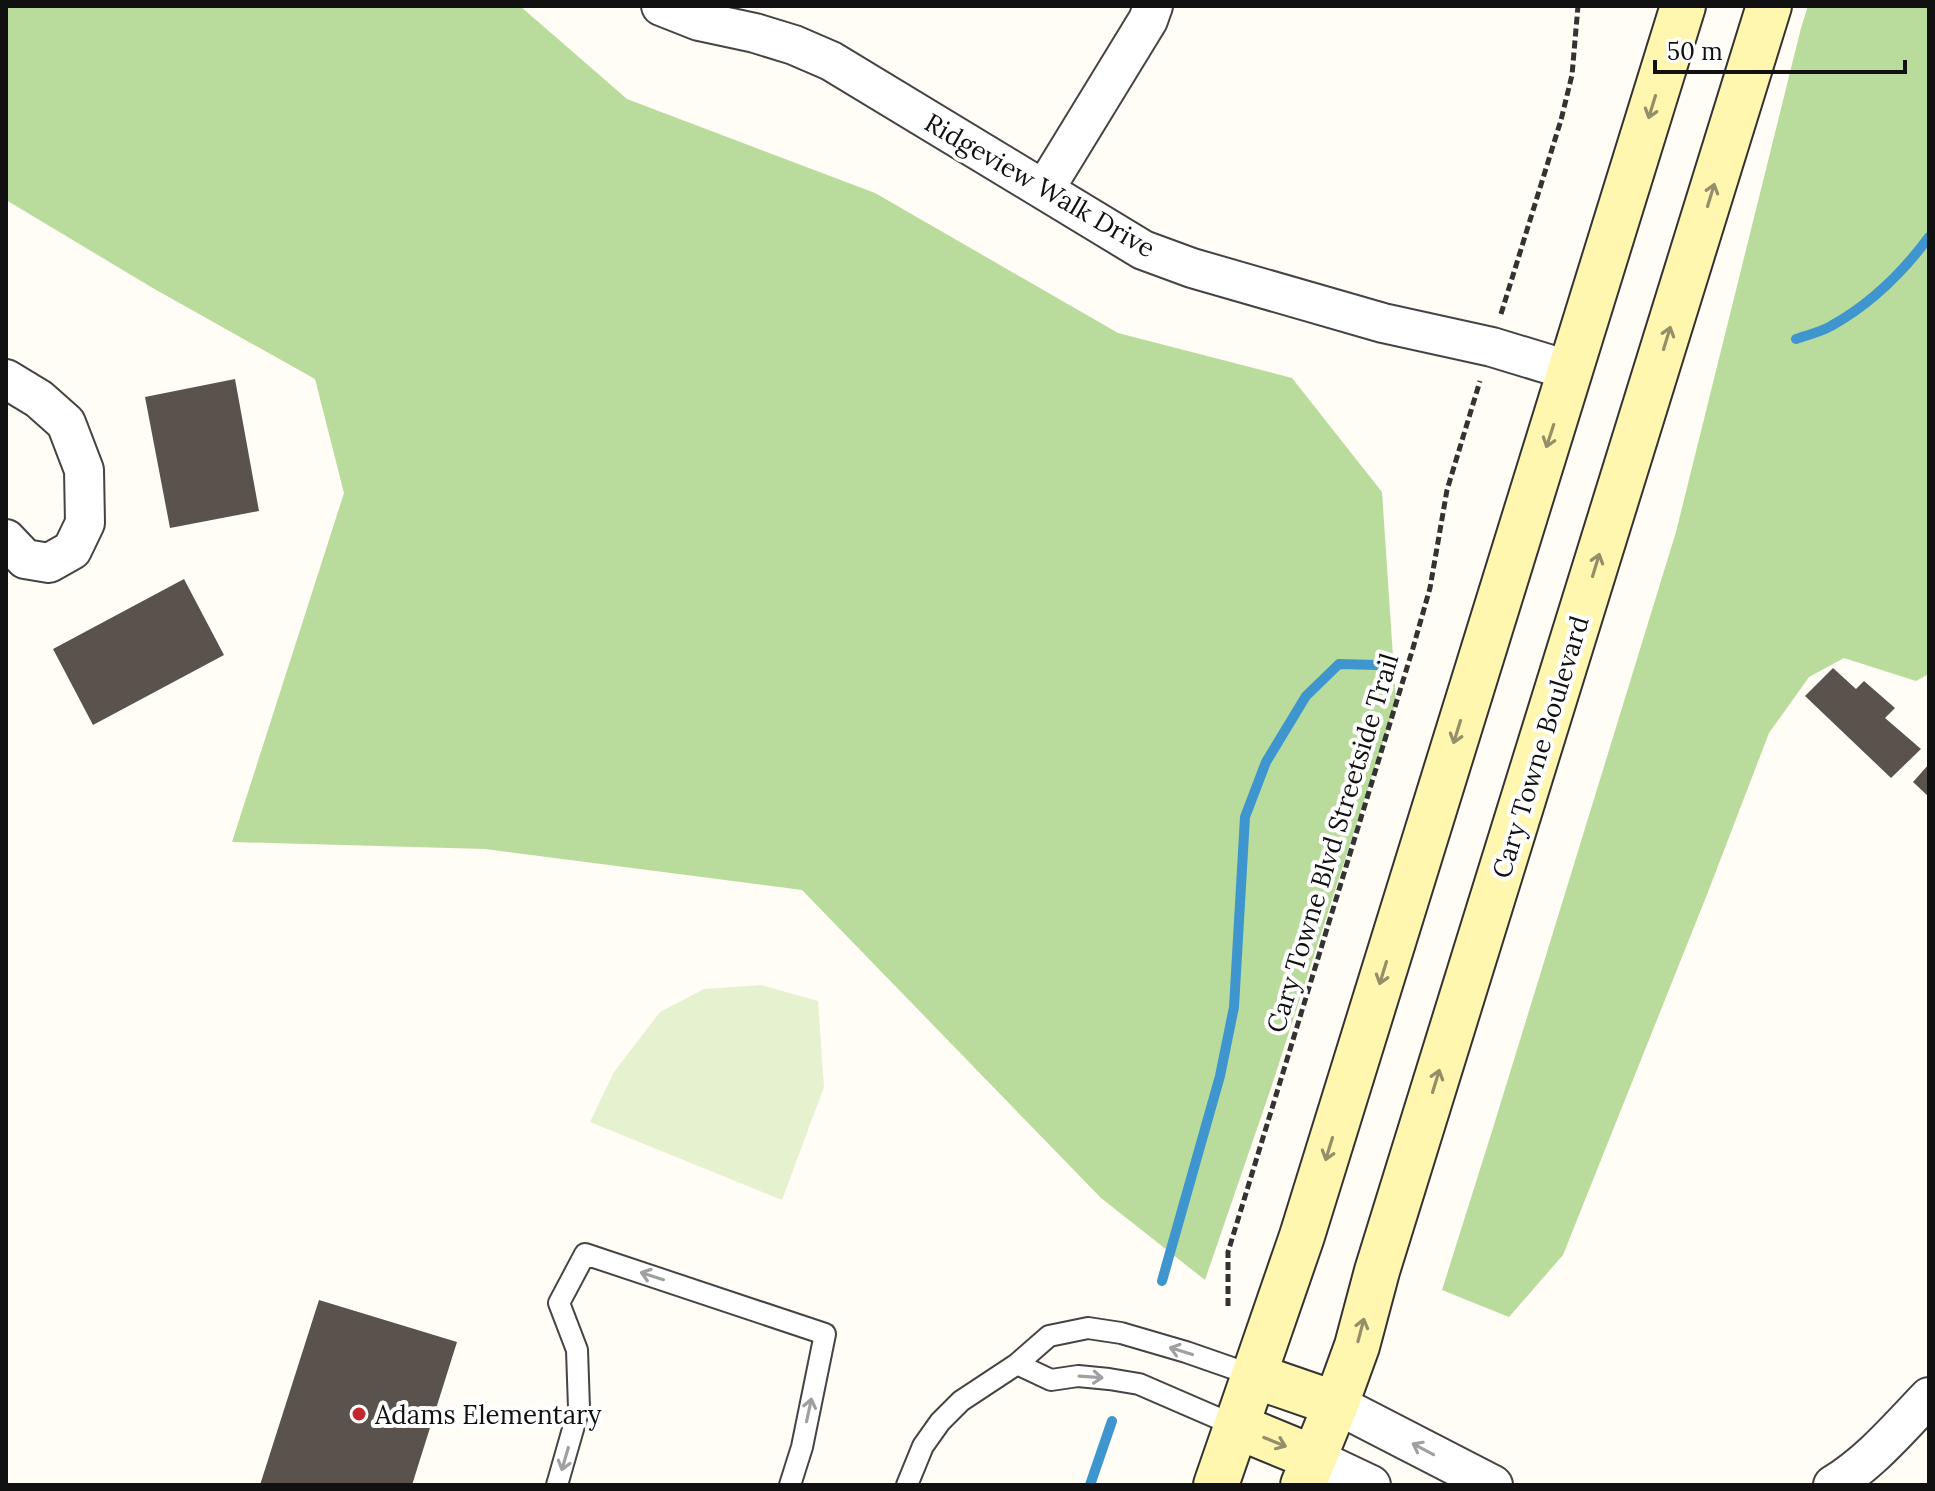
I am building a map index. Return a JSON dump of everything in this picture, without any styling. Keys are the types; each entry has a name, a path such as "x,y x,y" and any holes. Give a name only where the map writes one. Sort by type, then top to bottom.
{"main road":[{"path":"1216,1485 1302,1236 1683,6"},
{"name":"Cary Towne Boulevard","path":"1308,1471 1357,1346 1381,1256 1769,6"},
{"path":"1255,1376 1336,1404"},
{"path":"1236,1426 1308,1471"}],"street":[{"name":"Ridgeview Walk Drive","path":"661,6 699,21 794,45 831,61 1143,250 1192,268 1383,323 1492,347 1571,371"},
{"path":"1044,190 1148,20 1153,6"},
{"path":"6,379 39,399 66,423 84,470 85,523 72,550 49,563 25,559 6,539"},
{"path":"1833,1485 1872,1455 1929,1397"},
{"path":"1336,1404 1493,1485"},
{"path":"1308,1471 1371,1485"}],"lane":[{"path":"557,1485 579,1408 577,1350 559,1303 585,1254 825,1334 802,1447 790,1485"},
{"path":"907,1485 923,1446 940,1422 961,1401 1017,1364 1049,1336 1088,1328 1121,1333 1255,1376"},
{"path":"1017,1364 1051,1380 1078,1376 1139,1384 1236,1426"}],"path":[{"path":"1509,284 1561,120 1572,75 1578,6"},
{"name":"Cary Towne Blvd Streetside Trail","path":"1228,1306 1228,1252 1413,648 1430,588 1447,490 1476,390"}],"green space":[{"path":"6,6 520,6 627,99 875,193 1118,333 1292,378 1382,492 1396,702 1272,1085 1205,1280 1101,1198 802,890 485,849 232,842 344,493 315,379 151,287 6,200"},
{"path":"1808,6 1929,6 1929,674 1916,681 1844,658 1809,677 1769,733 1563,1255 1509,1317 1442,1290 1676,532"},
{"path":"761,985 818,1001 824,1087 782,1200 590,1122 614,1072 660,1012 704,989"}],"building":[{"path":"235,379 259,511 170,528 145,397"},
{"path":"184,579 224,655 93,725 53,649"},
{"path":"1833,668 1856,689 1864,681 1895,708 1885,718 1921,749 1891,778 1805,696"},
{"path":"1929,764 1929,797 1913,782"},
{"name":"Adams Elementary","path":"319,1300 457,1342 412,1485 260,1485"}],"waterway":[{"path":"1796,339 1827,328 1859,308 1897,275 1929,237"},
{"path":"1162,1281 1220,1076 1234,1007 1245,817 1266,762 1306,696 1339,664 1377,665"},
{"path":"1090,1485 1112,1421"}],"place":[{"name":"Adams Elementary","path":"359,1414"}]}
